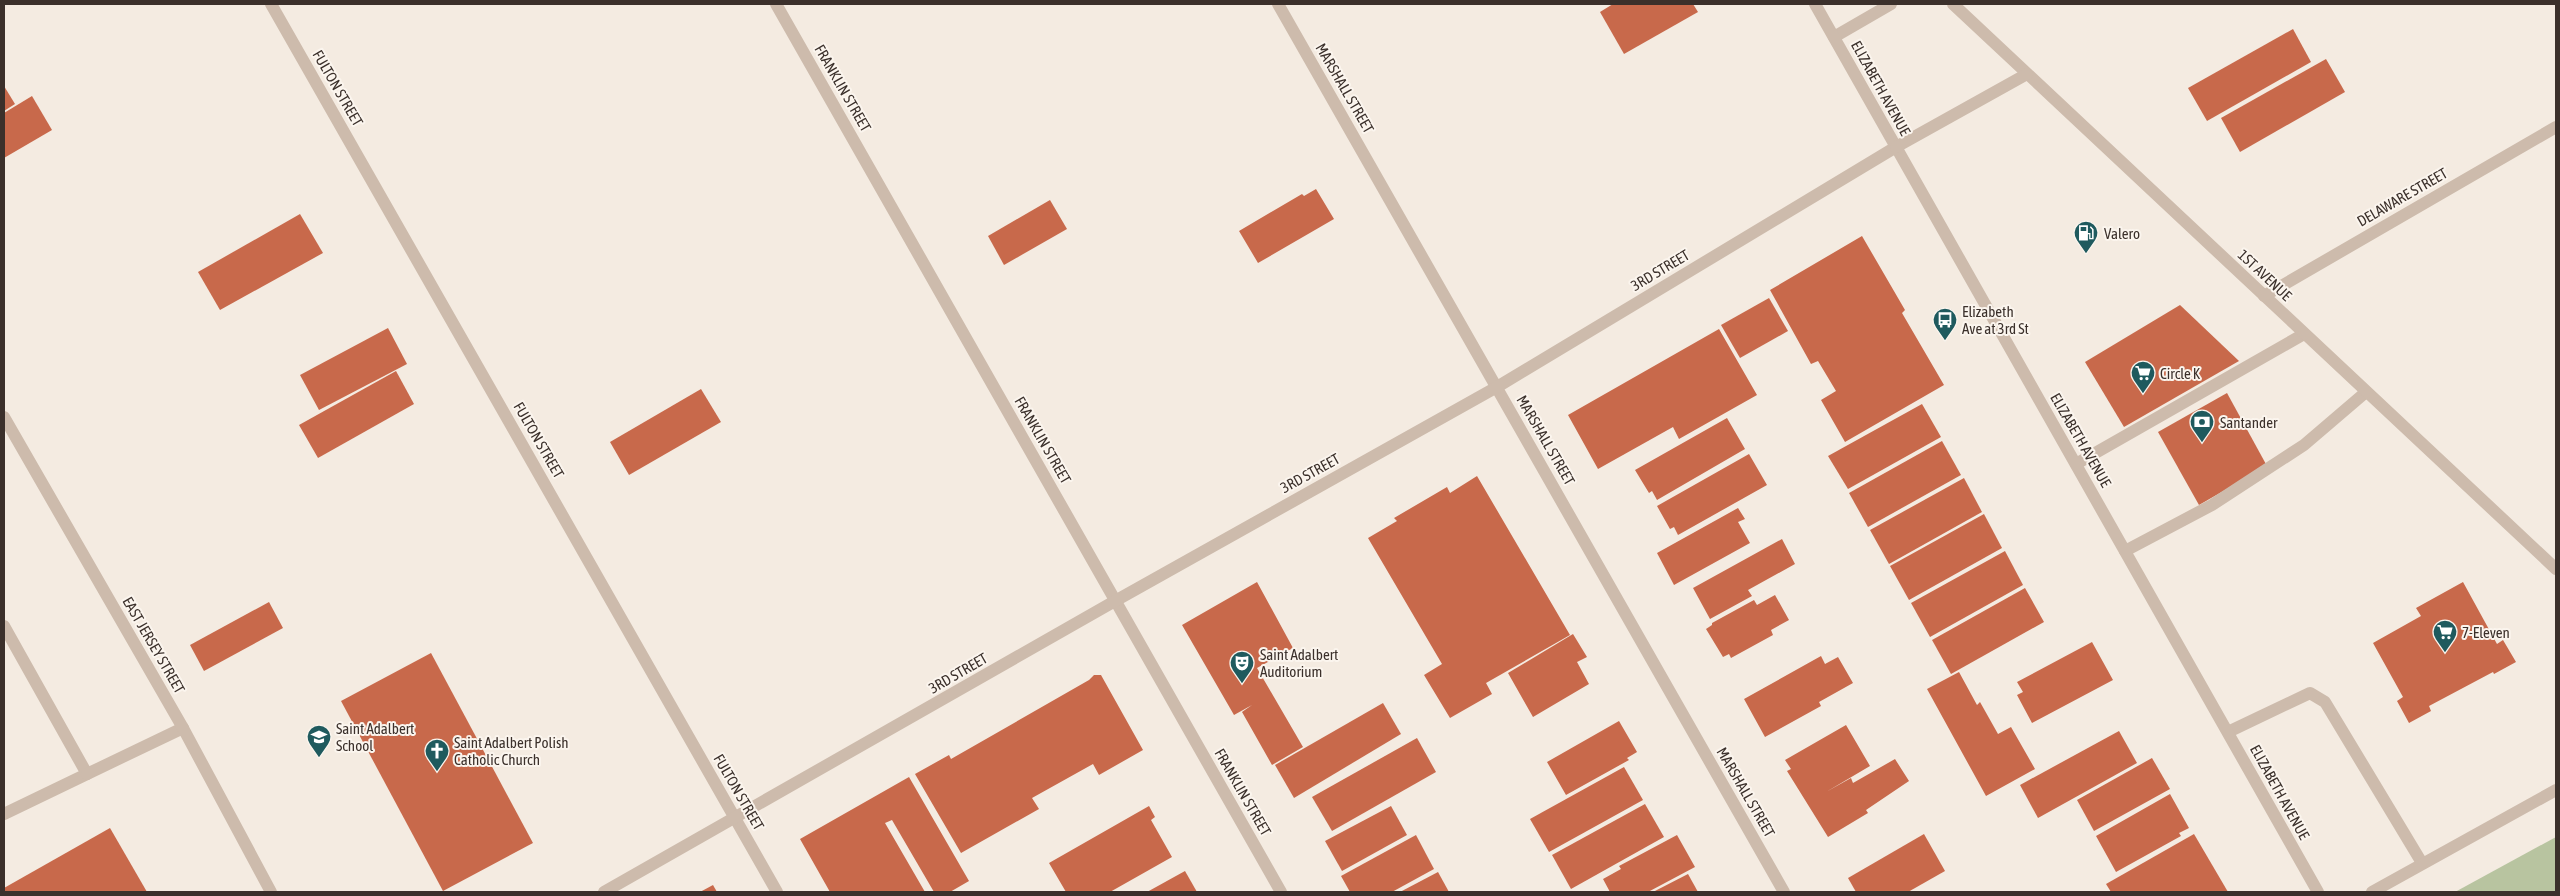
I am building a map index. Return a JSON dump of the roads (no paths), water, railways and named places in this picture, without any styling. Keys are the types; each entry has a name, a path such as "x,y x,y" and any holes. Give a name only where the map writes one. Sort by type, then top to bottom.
{"street":[{"name":"FULTON STREET","path":"271,4 777,892"},
{"name":"FRANKLIN STREET","path":"776,4 1281,892"},
{"name":"MARSHALL STREET","path":"1278,4 1784,892"},
{"name":"ELIZABETH AVENUE","path":"1815,4 2318,892"},
{"path":"1834,37 1892,4"},
{"name":"1ST AVENUE","path":"1953,4 2556,569"},
{"name":"3RD STREET","path":"604,892 736,819 1115,601 1497,387 1896,147 2027,74"},
{"name":"DELAWARE STREET","path":"2264,296 2556,127"},
{"path":"2076,464 2304,334"},
{"path":"2125,551 2212,505 2304,445 2366,392"},
{"name":"EAST JERSEY STREET","path":"4,417 183,728 271,892"},
{"path":"4,626 87,774"},
{"path":"2228,732 2310,693 2325,702 2422,863"},
{"path":"4,814 183,728"},
{"path":"2372,892 2556,790"}],"place":[{"name":"Valero","path":"2086,254"},
{"name":"Elizabeth Ave at 3rd St","path":"1945,341"},
{"name":"Circle K","path":"2143,394"},
{"name":"Santander","path":"2202,443"},
{"name":"7-Eleven","path":"2445,653"},
{"name":"Saint Adalbert Auditorium","path":"1242,684"},
{"name":"Saint Adalbert School","path":"319,758"},
{"name":"Saint Adalbert Polish Catholic Church","path":"437,772"}]}
